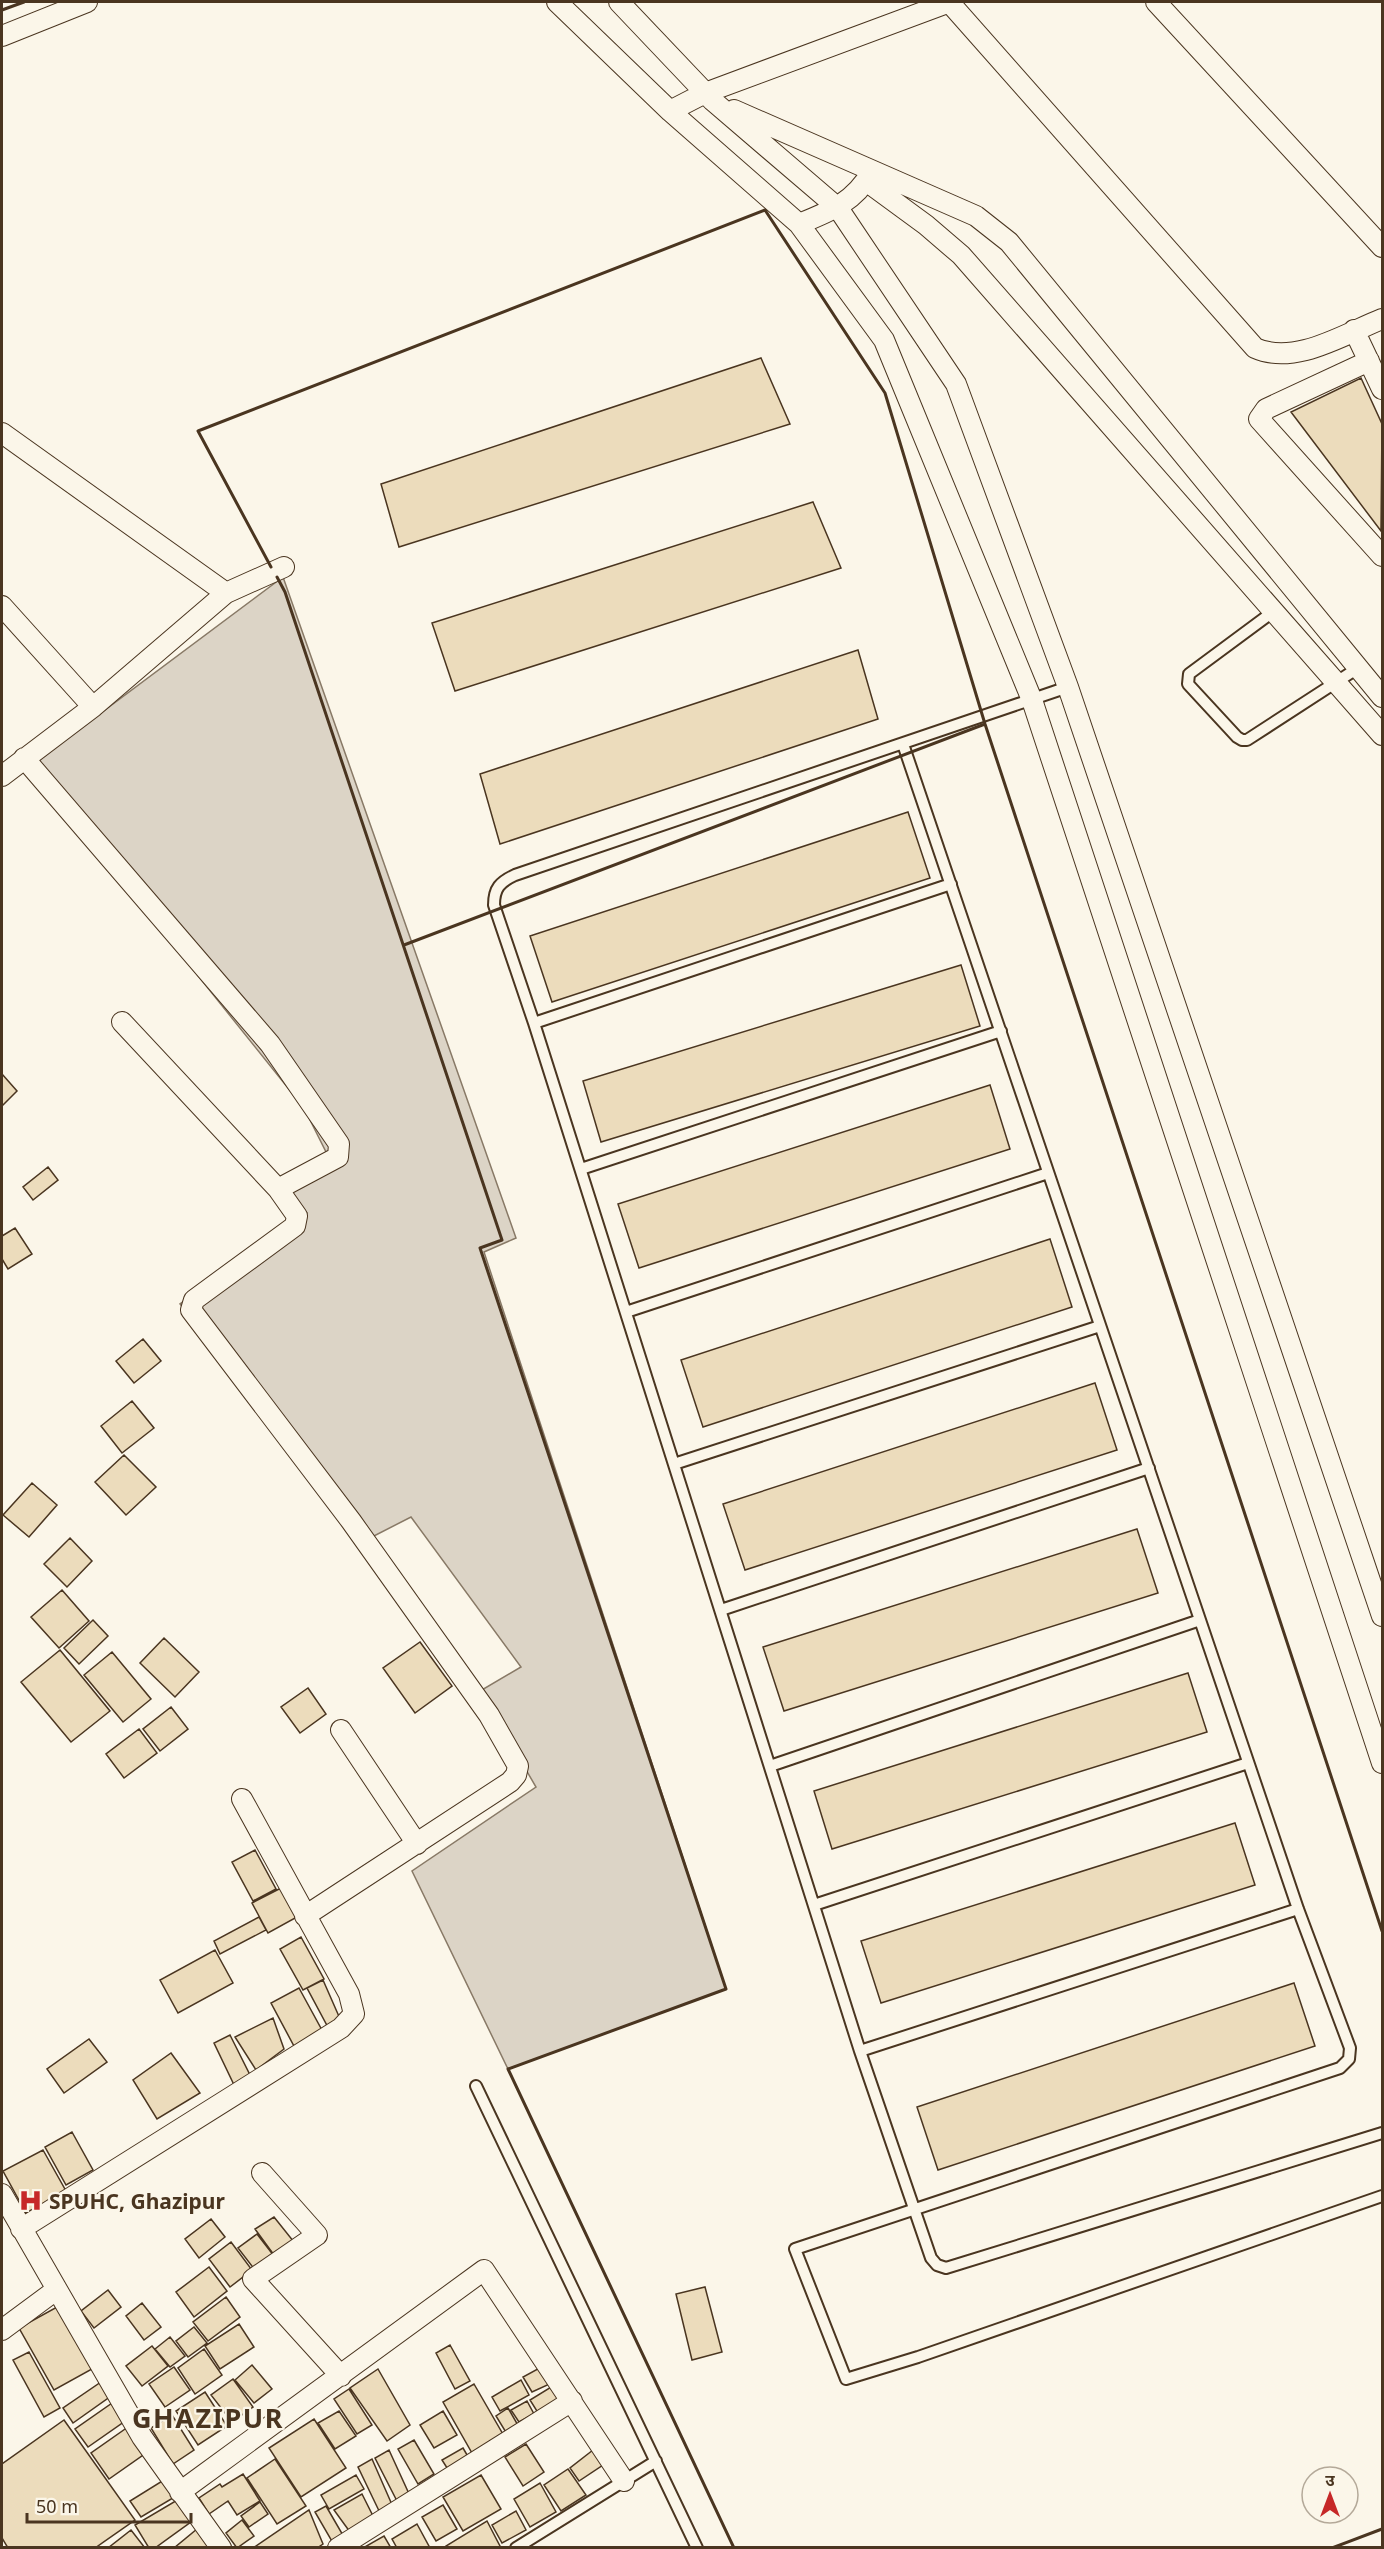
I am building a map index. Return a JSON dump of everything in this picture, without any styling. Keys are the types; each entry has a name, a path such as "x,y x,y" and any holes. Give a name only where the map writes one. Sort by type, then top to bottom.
{"street":[{"path":"2,36 87,2"},
{"path":"557,2 670,111 799,224 884,340 1032,700 1383,1763"},
{"path":"619,2 709,97 838,208 956,384 1068,687 1383,1616"},
{"path":"670,111 950,2 1255,348 1268,354 1297,354 1383,319"},
{"path":"1156,2 1383,248"},
{"path":"709,97 869,177 976,216 1009,242 1383,697"},
{"path":"799,224 838,208 869,177"},
{"path":"869,177 961,255 1383,735"},
{"path":"1354,330 1383,388"},
{"path":"1369,361 1266,409 1259,419 1383,556"},
{"path":"2,433 226,593"},
{"path":"2,776 93,707 226,593 284,567"},
{"path":"2,606 93,707"},
{"path":"24,758 270,1044 339,1144 338,1157 278,1189"},
{"path":"122,1022 278,1189 297,1216 295,1226 194,1300 191,1310 358,1530 489,1715 518,1766 516,1775 510,1782 305,1916"},
{"path":"341,1730 417,1844"},
{"path":"21,2229 341,2028 354,2014 350,1994 242,1799"},
{"path":"262,2173 317,2235 253,2279 341,2376"},
{"path":"2,2194 142,2437 221,2547"},
{"path":"180,2492 484,2270 624,2481"},
{"path":"2,2330 56,2290"},
{"path":"338,2547 572,2402"}],"lane":[{"path":"1274,611 1189,674 1188,684 1242,740 1247,740 1358,668"},
{"path":"1068,687 502,881 494,893 494,905 581,1169 861,2051 931,2258 937,2265 946,2268 1383,2133"},
{"path":"903,744 1298,1909 1350,2048 1349,2059 1340,2068 795,2249 846,2379 918,2357 1383,2196"},
{"path":"534,1023 951,884"},
{"path":"581,1169 1001,1031"},
{"path":"626,1312 1048,1173"},
{"path":"674,1464 1100,1326"},
{"path":"721,1610 1149,1468"},
{"path":"770,1766 1200,1620"},
{"path":"814,1905 1248,1763"},
{"path":"861,2051 1298,1909"},
{"path":"476,2086 697,2547"},
{"path":"516,2547 656,2461"}],"shaded area":[{"path":"283,577 516,1238 484,1252 726,1989 508,2069 412,1871 536,1787 480,1691 521,1667 411,1517 370,1538 180,1304 307,1213 276,1182 327,1154 304,1108 30,766"}],"building":[{"path":"761,358 790,424 399,547 381,484"},
{"path":"1361,378 1382,424 1381,531 1291,412"},
{"path":"813,502 841,568 455,691 432,623"},
{"path":"858,650 878,719 500,844 480,774"},
{"path":"908,812 930,878 552,1002 530,936"},
{"path":"961,965 980,1026 601,1142 583,1081"},
{"path":"2,1074 17,1091 2,1106"},
{"path":"990,1085 1010,1149 639,1268 618,1204"},
{"path":"48,1167 58,1180 33,1200 23,1187"},
{"path":"15,1228 32,1254 8,1269 2,1259 2,1236"},
{"path":"1050,1239 1072,1307 703,1427 681,1360"},
{"path":"143,1339 161,1361 134,1383 116,1361"},
{"path":"1095,1383 1117,1450 745,1570 723,1504"},
{"path":"132,1401 154,1428 122,1453 101,1426"},
{"path":"124,1455 156,1487 126,1515 95,1482"},
{"path":"32,1483 57,1505 29,1537 3,1515"},
{"path":"1137,1529 1158,1593 784,1711 763,1647"},
{"path":"70,1538 92,1561 67,1587 44,1564"},
{"path":"62,1590 89,1621 59,1648 31,1617"},
{"path":"93,1620 108,1636 79,1664 64,1648"},
{"path":"164,1638 199,1672 175,1697 140,1663"},
{"path":"420,1642 452,1686 415,1713 383,1668"},
{"path":"60,1650 110,1711 71,1742 21,1682"},
{"path":"112,1652 151,1699 123,1722 84,1675"},
{"path":"1188,1673 1207,1732 832,1849 814,1791"},
{"path":"308,1688 326,1714 300,1733 281,1707"},
{"path":"171,1707 188,1729 160,1751 143,1729"},
{"path":"139,1729 157,1753 124,1778 106,1754"},
{"path":"1235,1823 1255,1885 881,2003 861,1941"},
{"path":"255,1850 276,1889 253,1901 232,1862"},
{"path":"281,1888 297,1917 268,1933 252,1903"},
{"path":"259,1917 266,1930 220,1954 214,1941"},
{"path":"301,1937 324,1979 303,1990 280,1949"},
{"path":"215,1950 233,1983 178,2013 160,1980"},
{"path":"323,1980 341,2021 330,2031 307,1988"},
{"path":"1294,1983 1315,2046 938,2170 917,2107"},
{"path":"299,1988 323,2032 295,2048 271,2003"},
{"path":"273,2018 284,2049 256,2070 235,2037"},
{"path":"230,2035 253,2081 236,2089 214,2043"},
{"path":"89,2039 107,2062 64,2093 47,2069"},
{"path":"171,2053 200,2093 157,2119 133,2080"},
{"path":"72,2132 93,2170 66,2185 45,2147"},
{"path":"43,2150 66,2191 26,2213 3,2171"},
{"path":"274,2217 294,2242 274,2255 255,2229"},
{"path":"211,2219 225,2237 199,2258 185,2239"},
{"path":"257,2234 274,2256 255,2270 238,2248"},
{"path":"231,2242 252,2270 230,2287 209,2259"},
{"path":"209,2267 227,2291 194,2317 176,2292"},
{"path":"705,2287 722,2352 692,2360 676,2294"},
{"path":"108,2290 121,2307 94,2328 81,2311"},
{"path":"226,2297 240,2317 208,2341 193,2322"},
{"path":"142,2303 161,2327 144,2340 126,2316"},
{"path":"57,2307 92,2369 54,2390 19,2328"},
{"path":"239,2324 254,2347 220,2369 205,2346"},
{"path":"194,2327 207,2343 188,2357 176,2341"},
{"path":"170,2337 185,2356 170,2367 155,2349"},
{"path":"450,2345 470,2381 455,2389 436,2353"},
{"path":"152,2346 168,2366 142,2386 126,2366"},
{"path":"204,2349 222,2375 195,2394 178,2368"},
{"path":"29,2352 60,2408 44,2417 13,2360"},
{"path":"252,2365 272,2389 254,2403 235,2380"},
{"path":"545,2365 554,2382 532,2392 523,2377"},
{"path":"174,2367 190,2390 165,2407 149,2384"},
{"path":"378,2369 410,2425 387,2441 350,2388"},
{"path":"233,2379 253,2407 232,2422 211,2395"},
{"path":"521,2380 529,2395 500,2411 492,2397"},
{"path":"101,2382 111,2396 73,2423 63,2408"},
{"path":"474,2384 504,2436 472,2453 443,2402"},
{"path":"556,2384 565,2400 540,2416 530,2400"},
{"path":"349,2389 372,2425 357,2434 334,2399"},
{"path":"205,2392 227,2426 198,2445 176,2411"},
{"path":"115,2401 128,2419 88,2447 75,2429"},
{"path":"527,2401 534,2414 519,2422 511,2410"},
{"path":"508,2408 519,2427 507,2434 496,2416"},
{"path":"339,2411 356,2436 335,2449 318,2423"},
{"path":"443,2411 457,2435 434,2448 420,2425"},
{"path":"172,2415 194,2450 173,2464 151,2428"},
{"path":"314,2419 346,2468 301,2497 269,2448"},
{"path":"64,2420 135,2520 95,2548 8,2548 2,2538 2,2464"},
{"path":"128,2427 146,2453 109,2479 91,2453"},
{"path":"414,2440 434,2474 418,2484 398,2449"},
{"path":"526,2444 544,2472 523,2486 505,2457"},
{"path":"463,2448 470,2460 449,2471 442,2460"},
{"path":"389,2450 410,2496 398,2503 375,2458"},
{"path":"593,2450 603,2465 579,2481 570,2468"},
{"path":"275,2459 306,2506 277,2524 247,2478"},
{"path":"372,2459 393,2507 381,2515 358,2467"},
{"path":"568,2469 586,2495 561,2511 544,2485"},
{"path":"243,2474 260,2501 237,2515 228,2501 209,2514 199,2498 220,2484 222,2487"},
{"path":"356,2475 364,2489 329,2509 321,2495"},
{"path":"481,2475 501,2509 463,2531 443,2497"},
{"path":"167,2478 178,2495 141,2517 130,2501"},
{"path":"540,2483 556,2512 530,2527 514,2499"},
{"path":"362,2494 375,2520 350,2532 334,2510"},
{"path":"179,2499 195,2519 155,2548 149,2548 135,2525"},
{"path":"260,2502 268,2514 249,2527 241,2516"},
{"path":"443,2505 457,2529 436,2541 422,2517"},
{"path":"326,2506 344,2537 333,2543 315,2512"},
{"path":"309,2510 323,2544 317,2548 253,2548"},
{"path":"516,2511 526,2530 502,2543 492,2525"},
{"path":"242,2520 254,2536 237,2548 226,2533"},
{"path":"487,2521 501,2548 447,2548 446,2546"},
{"path":"417,2524 430,2548 397,2548 392,2539"},
{"path":"197,2529 209,2544 205,2548 174,2548"},
{"path":"131,2530 145,2548 108,2548"},
{"path":"384,2536 391,2548 363,2548"}],"wall":[{"path":"2,10 24,2"},
{"path":"271,567 198,431 765,210 885,393 985,724 1382,1931"},
{"path":"277,577 285,592 502,1240 480,1248 726,1989 508,2069 734,2548"},
{"path":"404,945 985,724"},
{"path":"1332,2548 1382,2529"}],"place":[{"name":"SPUHC, Ghazipur","path":"31,2201"}],"district":[{"name":"GHAZIPUR","path":"208,2417"}]}
